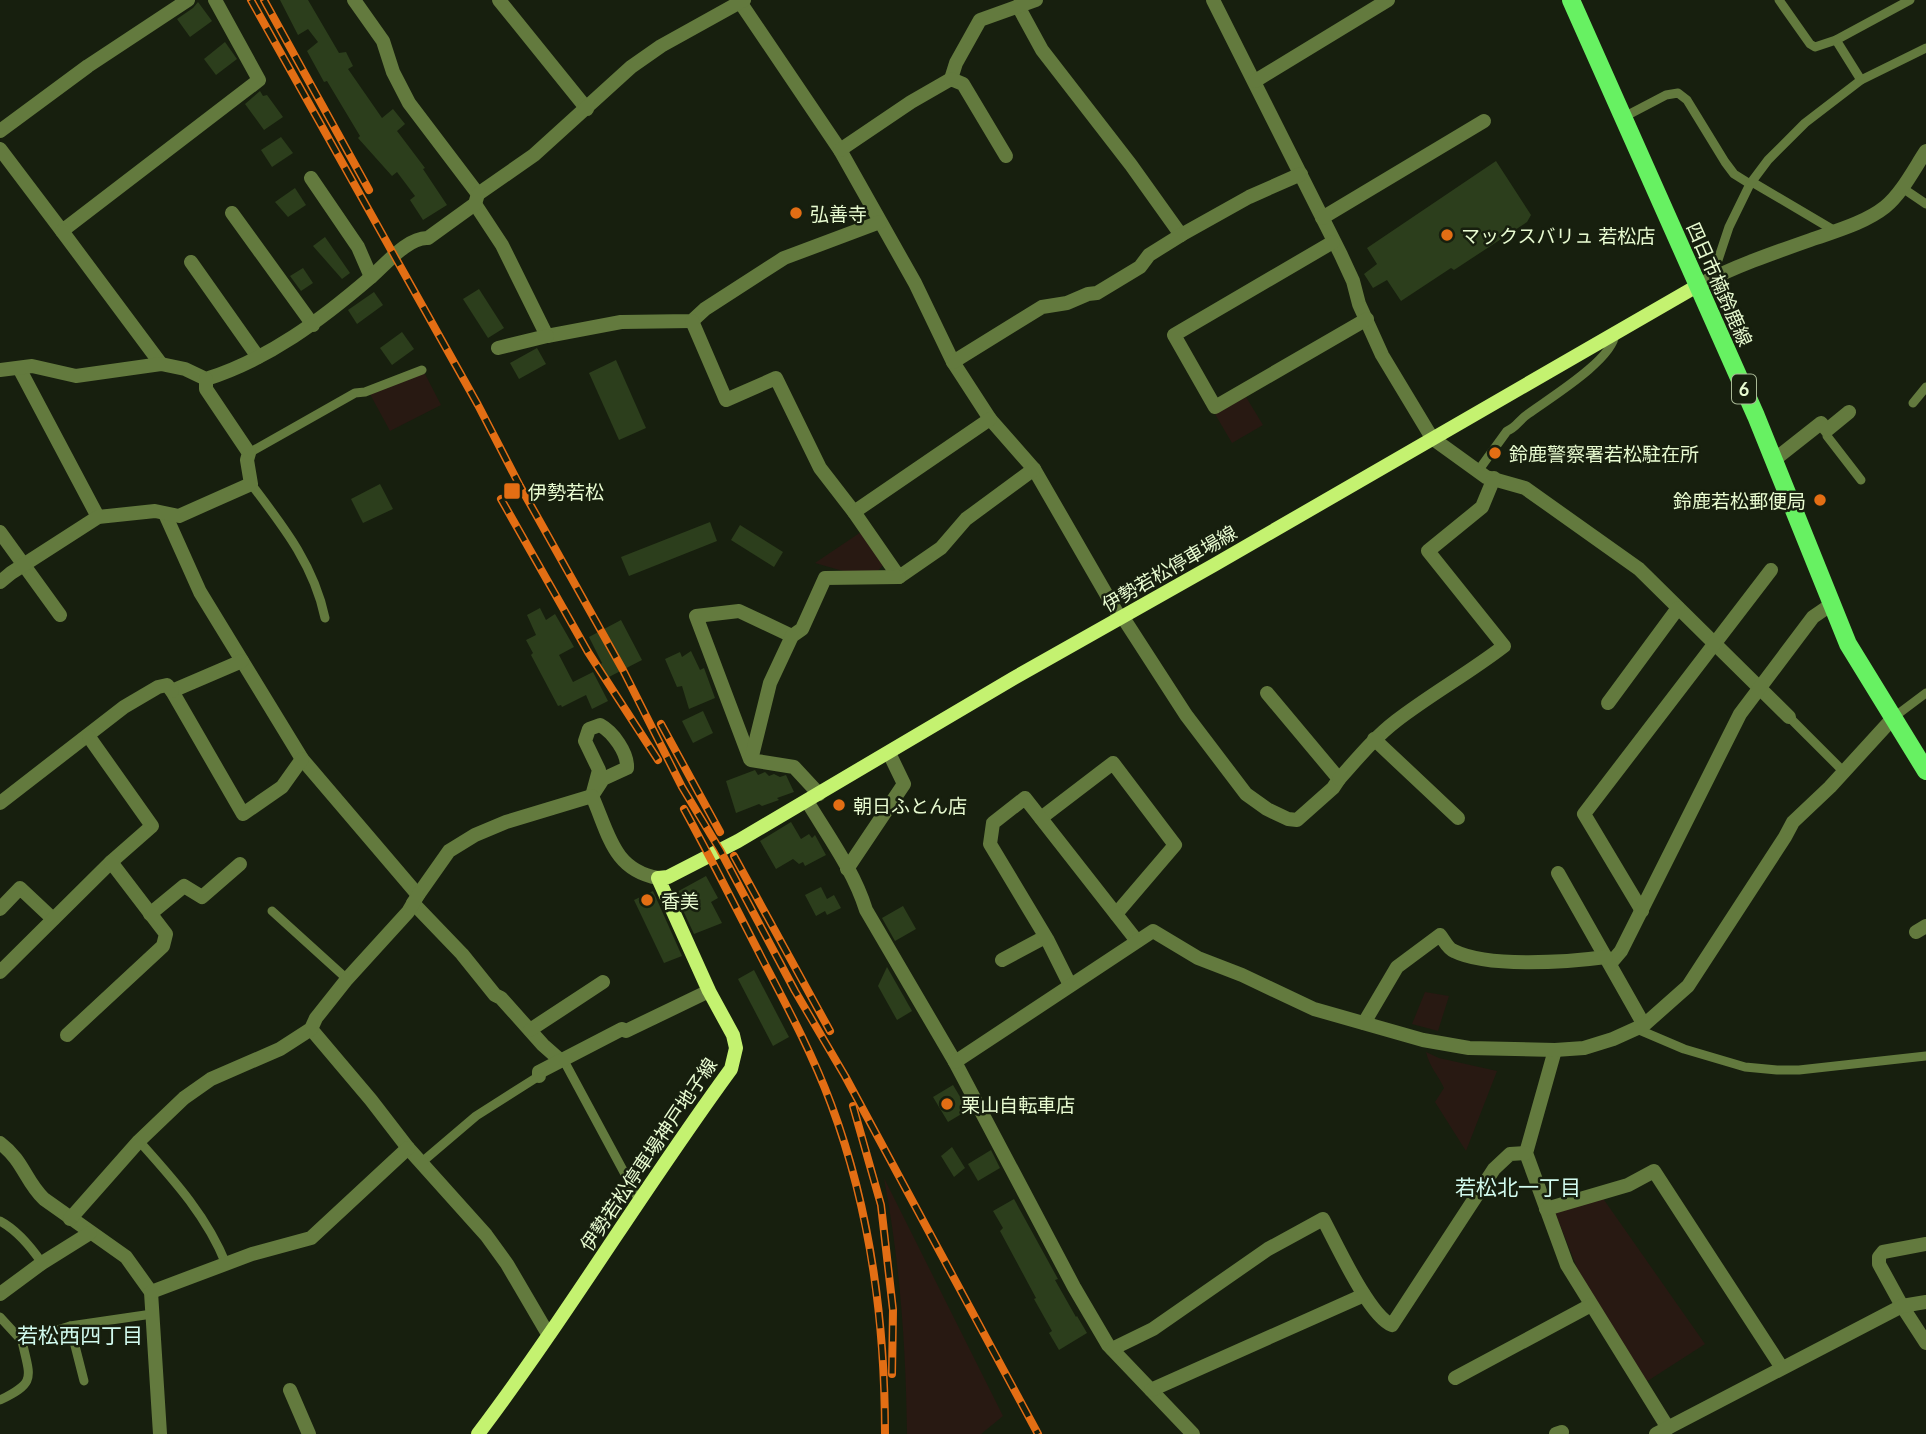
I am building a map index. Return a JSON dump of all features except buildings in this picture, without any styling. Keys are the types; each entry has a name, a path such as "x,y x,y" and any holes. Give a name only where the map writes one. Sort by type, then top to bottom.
{"main road":[{"name":"四日市楠鈴鹿線","path":"1571,0 1622,118 1704,282 1848,644 1926,771"},
{"name":"伊勢若松停車場線","path":"658,878 668,877 698,863 1704,282"},
{"name":"伊勢若松停車場神戸地子線","path":"478,1434 513,1388 735,1060 733,1035 709,991 658,878"}],"street":[{"path":"0,131 88,66 188,0"},
{"path":"62,231 259,79 215,0"},
{"path":"354,0 383,41 393,72 409,103 476,199 502,244 547,336"},
{"path":"499,0 587,108"},
{"path":"840,150 911,102 951,79 956,63 980,20 1036,0"},
{"path":"1213,0 1353,281 1359,304 1382,355 1432,438 1486,477 1525,488 1639,569 1789,717"},
{"path":"1255,81 1388,0"},
{"path":"0,370 32,366 76,376 161,364 185,369 205,379 258,357 313,325 402,250 419,238 428,238 534,155 631,67 661,46 735,3 840,150 915,283 953,362 990,419 1034,469 1121,617 1192,723 1246,794 1267,809 1297,820 1333,788 1374,739 1504,646 1428,551 1482,507 1494,478"},
{"path":"1018,6 1042,50 1181,235"},
{"path":"951,79 963,84 1006,156"},
{"path":"1322,218 1484,121"},
{"path":"0,149 161,364"},
{"path":"1704,282 1725,271 1873,215 1886,205 1901,187 1926,150"},
{"path":"953,362 1042,307 1067,303 1097,293 1140,267 1149,255 1181,235 1249,197 1301,174"},
{"path":"312,178 358,247 370,277"},
{"path":"232,213 313,325"},
{"path":"498,348 621,322 692,321 705,309 784,258 880,222"},
{"path":"1333,242 1174,335 1215,407 1367,319"},
{"path":"191,262 258,357"},
{"path":"692,321 726,400 776,378 820,468 899,577"},
{"path":"19,368 98,517"},
{"path":"0,582 98,517 155,511 179,516 251,484 247,460 249,453 206,389 205,379"},
{"path":"1774,460 1821,423 1827,430 1849,412"},
{"path":"854,512 990,419"},
{"path":"751,760 770,683 792,636 802,629 825,578 899,577 942,548 966,519 1034,469"},
{"path":"165,514 200,593 302,760 495,995 562,1059"},
{"path":"0,532 60,615"},
{"path":"1642,911 1584,814 1772,570"},
{"path":"1364,1023 1397,967 1440,935 1452,951 1479,958 1568,962 1608,960 1621,951 1740,714 1813,617 1832,604"},
{"path":"1608,703 1678,608"},
{"path":"751,760 696,616 739,611 792,636"},
{"path":"172,691 243,661"},
{"path":"0,803 89,737 124,707 167,685 243,814 282,786 302,760"},
{"path":"1267,693 1339,779"},
{"path":"955,1062 1153,931 1198,958 1242,975 1314,1009 1423,1040 1469,1048 1555,1049 1584,1048 1613,1039 1640,1027 1688,986 1793,822 1894,717"},
{"path":"70,1219 139,1141 184,1098 211,1079 279,1049 311,1029 316,1018 347,979 408,912 449,851 475,835 506,822 592,796 603,779 627,768 628,760 609,730 600,725 589,729 585,741 599,769 592,796 620,859 631,869 658,878"},
{"path":"0,972 111,862 152,826 89,737"},
{"path":"1374,739 1458,818"},
{"path":"847,869 904,784 889,752"},
{"path":"751,760 794,767 813,797 866,910 955,1062 1074,1287 1112,1349 1193,1434"},
{"path":"1041,818 1113,763 1175,845 1116,914"},
{"path":"1070,985 990,844 993,823 1025,798 1137,941"},
{"path":"67,1035 163,946 166,934 111,862"},
{"path":"149,914 184,886 201,897 240,864"},
{"path":"1558,873 1608,960 1640,1027"},
{"path":"0,909 20,888 54,919"},
{"path":"1002,960 1045,937"},
{"path":"530,1030 603,982"},
{"path":"539,1076 539,1072 622,1029 626,1031 709,991"},
{"path":"311,1029 408,1148 486,1235 548,1334"},
{"path":"1555,1049 1526,1153 1567,1265 1662,1431 1902,1306 1926,1302"},
{"path":"0,1143 12,1152 36,1192 70,1219 126,1256 151,1292 160,1434"},
{"path":"151,1292 252,1254 311,1238 408,1148"},
{"path":"1112,1349 1153,1329 1268,1249 1323,1219 1364,1294 1385,1322 1392,1325 1494,1169 1510,1154 1526,1153"},
{"path":"1546,1209 1628,1185 1654,1171 1782,1368"},
{"path":"0,1294 90,1233"},
{"path":"1926,1244 1883,1252 1879,1258 1879,1264 1902,1306 1926,1343"},
{"path":"1151,1390 1364,1294"},
{"path":"1455,1378 1591,1305"},
{"path":"290,1390 309,1434"}],"lane":[{"path":"1779,0 1810,44 1815,47 1836,40 1910,0"},
{"path":"1836,40 1861,80"},
{"path":"1704,282 1751,183 1768,160 1805,123 1861,80 1926,48"},
{"path":"1622,118 1666,95 1678,93 1687,100 1734,174 1835,231"},
{"path":"1901,187 1926,204"},
{"path":"1478,471 1507,431 1599,360 1615,340 1615,333"},
{"path":"249,453 355,393 365,392 422,370"},
{"path":"1913,403 1926,387"},
{"path":"1827,430 1827,436 1861,480"},
{"path":"251,484 295,542 321,600 325,618"},
{"path":"1894,717 1926,693"},
{"path":"1789,717 1844,772"},
{"path":"272,911 347,979"},
{"path":"1640,1027 1684,1049 1745,1067 1799,1070 1926,1056"},
{"path":"562,1059 639,1200"},
{"path":"422,1162 476,1116 539,1076"},
{"path":"139,1141 189,1198 218,1245 226,1264"},
{"path":"0,1221 8,1225 32,1249 42,1263"},
{"path":"22,1341 70,1326 152,1314"},
{"path":"0,1317 22,1341 29,1375 22,1389 0,1400"},
{"path":"70,1326 84,1381"}],"shaded area":[{"path":"424,372 441,405 390,431 370,394"},
{"path":"1246,397 1263,425 1232,443 1215,414"},
{"path":"861,532 883,565 877,572 843,571 815,563"},
{"path":"1425,992 1449,996 1438,1031 1412,1024"},
{"path":"1426,1052 1439,1058 1497,1071 1466,1151 1435,1102 1444,1088"},
{"path":"884,1178 1003,1416 981,1434 907,1434 901,1306"},
{"path":"1602,1197 1705,1344 1646,1382 1578,1270 1554,1210"}],"railway":[{"path":"251,0 478,405 623,670 682,787 720,850 795,991 845,1076 1038,1434"},
{"path":"264,0 369,190"},
{"path":"501,499 588,652 658,760"},
{"path":"661,724 720,832"},
{"path":"684,809 802,1036 845,1144 873,1267 882,1351 885,1434"},
{"path":"734,856 830,1031"},
{"path":"853,1106 881,1205 893,1310 892,1374"}],"place":[{"name":"弘善寺","path":"796,213"},
{"name":"マックスバリュ 若松店","path":"1447,235"},
{"name":"鈴鹿警察署若松駐在所","path":"1495,453"},
{"name":"伊勢若松","path":"512,491"},
{"name":"鈴鹿若松郵便局","path":"1820,500"},
{"name":"朝日ふとん店","path":"839,805"},
{"name":"香美","path":"647,900"},
{"name":"栗山自転車店","path":"947,1104"}],"district":[{"name":"若松北一丁目","path":"1518,1186"},
{"name":"若松西四丁目","path":"80,1334"}]}
